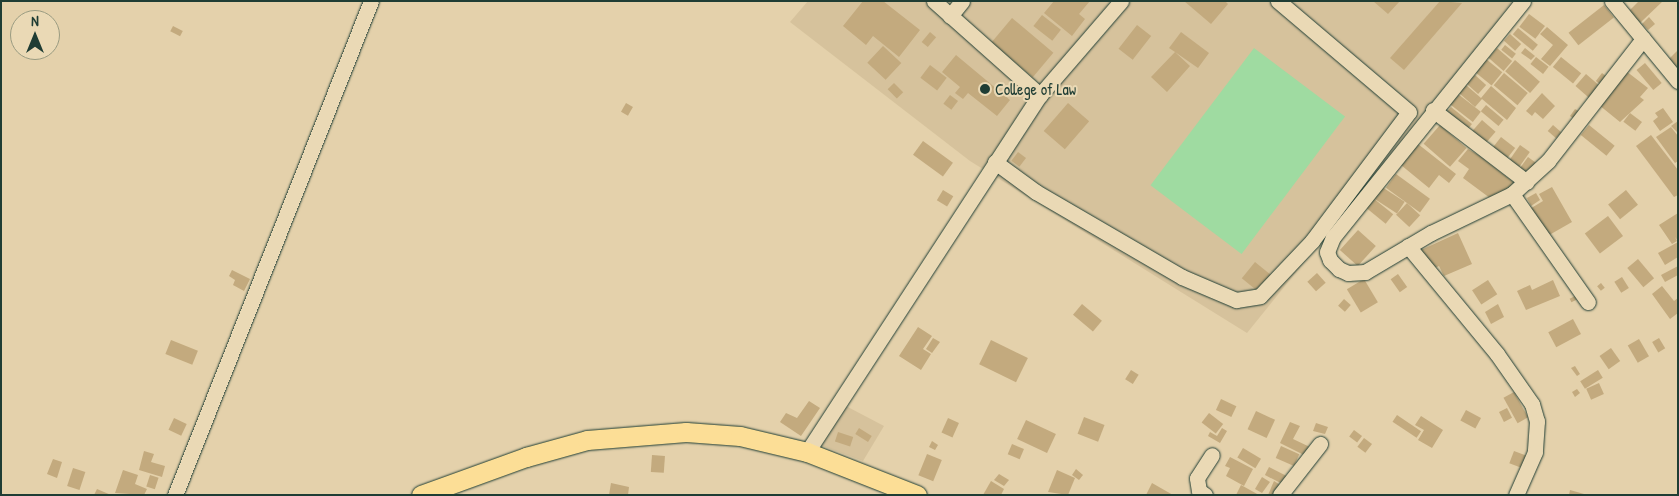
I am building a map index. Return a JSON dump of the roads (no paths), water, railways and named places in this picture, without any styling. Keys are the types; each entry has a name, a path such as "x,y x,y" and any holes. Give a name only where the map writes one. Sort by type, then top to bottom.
{"main road":[{"path":"421,495 549,450 618,436 711,433 740,436 807,452 917,495"}],"street":[{"path":"175,495 371,1"},
{"path":"934,1 1040,96"},
{"path":"950,16 962,1"},
{"path":"807,452 991,167 1040,96 1121,1"},
{"path":"991,167 1182,277 1236,300 1260,296 1312,241 1409,112 1278,1"},
{"path":"1523,1 1433,110 1333,237 1327,252 1339,269 1356,274 1373,269 1408,246 1512,194 1548,161 1643,39"},
{"path":"1612,1 1678,81"},
{"path":"1433,110 1527,182"},
{"path":"1512,194 1588,302"},
{"path":"1408,246 1497,354 1532,404 1537,421 1535,452 1516,495"},
{"path":"1280,495 1320,444"},
{"path":"1205,495 1199,491 1197,478 1212,455"}],"place":[{"name":"College of Law","path":"985,89"}]}
